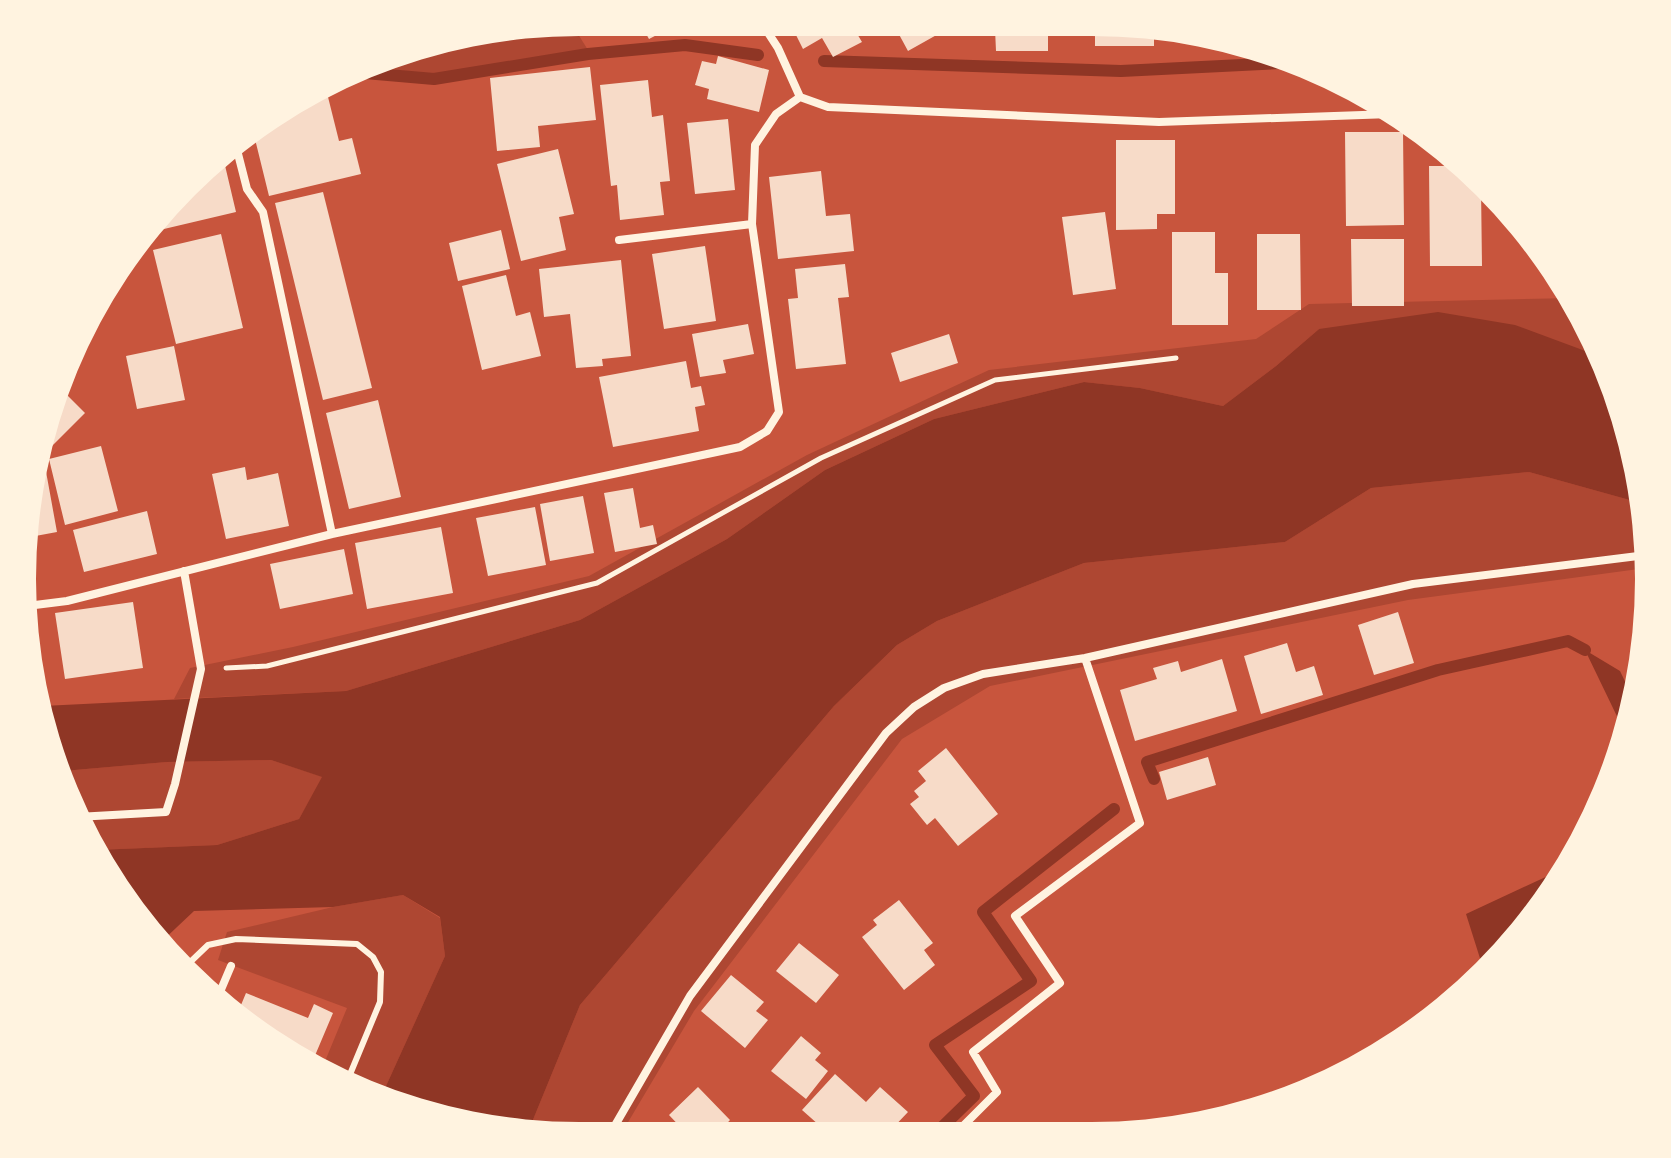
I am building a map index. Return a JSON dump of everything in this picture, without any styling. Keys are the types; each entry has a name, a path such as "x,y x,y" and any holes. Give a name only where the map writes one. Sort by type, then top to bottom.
{"street":[{"path":"770,36 800,97 828,107 1159,122 1373,115"},
{"path":"37,605 67,601 332,534 740,447 767,431 779,412 752,224 755,145 776,114 800,97"},
{"path":"239,156 247,189 263,212 332,534"},
{"path":"619,240 752,224"},
{"path":"617,1122 690,996 886,733 914,707 944,688 983,674 1085,658 1413,584 1634,558"},
{"path":"91,816 166,812 201,669 184,571"},
{"path":"967,1122 997,1092 973,1052 1060,983 1015,916 1140,823 1085,658"},
{"path":"222,988 231,966"}],"lane":[{"path":"192,960 208,945 236,939 357,944 373,957 381,972 380,1002 351,1072"}],"path":[{"path":"201,669 267,666 597,583 821,458 995,380 1176,358"}],"shaded area":[{"path":"579,36 588,50 438,76 393,69 473,46 543,37"},
{"path":"1556,298 1585,353 1319,329 1223,406 1140,388 1084,382 934,419 825,470 727,539 580,620 346,691 174,699 190,668 293,647 589,576 807,455 989,370 1256,339 1309,304"},
{"path":"1438,312 1515,325 1584,351 1606,404 1625,473 1629,500 1529,472 1371,488 1285,542 1084,563 937,621 897,645 834,706 580,1005 533,1120 473,1112 386,1086 445,956 440,917 403,895 333,907 194,911 169,935 148,910 109,849 217,845 299,819 322,777 271,760 167,762 71,770 65,754 51,706 346,691 580,620 727,539 825,470 934,419 1084,382 1140,388 1223,406 1319,329"},
{"path":"1529,472 1629,500 1635,570 1408,600 990,686 902,739 694,1011 628,1122 533,1120 580,1005 834,706 897,645 937,621 1084,563 1285,542 1371,488"},
{"path":"1585,650 1620,671 1625,682 1617,716"},
{"path":"271,760 323,777 299,819 217,845 109,849 71,770 167,762"},
{"path":"1545,877 1523,910 1480,959 1466,914"},
{"path":"403,895 440,918 445,956 386,1086 326,1059 347,1008 218,960 227,932 333,907"}],"building":[{"path":"796,36 858,36 862,42 833,57 822,38 803,49"},
{"path":"900,36 935,36 908,51"},
{"path":"995,36 1048,36 1048,51 996,51"},
{"path":"1095,36 1154,40 1154,46 1095,46"},
{"path":"718,56 769,70 759,112 707,99 709,89 695,85 702,61 716,64"},
{"path":"590,67 596,120 538,126 540,147 497,151 490,78"},
{"path":"648,80 652,117 663,115 670,181 660,182 664,215 620,220 617,185 611,186 600,85"},
{"path":"328,98 339,141 352,138 361,174 269,196 256,143"},
{"path":"728,119 735,190 695,194 687,123"},
{"path":"1345,132 1400,132 1403,134 1404,225 1346,226"},
{"path":"1116,140 1175,140 1175,214 1157,214 1157,229 1116,230"},
{"path":"558,149 574,214 559,217 566,250 521,261 497,164"},
{"path":"1429,166 1444,166 1481,201 1482,266 1430,266"},
{"path":"225,167 236,212 164,229"},
{"path":"821,171 826,216 850,214 854,251 778,259 769,177"},
{"path":"323,192 372,388 323,400 275,203"},
{"path":"1105,212 1116,289 1073,295 1062,217"},
{"path":"501,230 510,269 458,281 449,243"},
{"path":"1172,232 1215,232 1215,273 1228,273 1228,325 1172,325"},
{"path":"221,234 243,328 176,344 153,250"},
{"path":"1257,234 1300,234 1301,310 1257,310"},
{"path":"1351,239 1404,239 1404,306 1352,306"},
{"path":"705,246 716,321 664,329 652,254"},
{"path":"621,260 631,356 602,359 603,366 576,368 570,314 544,317 539,269"},
{"path":"845,264 849,297 838,298 846,364 796,369 788,299 798,298 795,269"},
{"path":"506,275 516,316 530,312 541,356 482,370 462,286"},
{"path":"748,324 754,354 723,360 726,373 700,377 692,334"},
{"path":"949,334 958,363 900,382 891,353"},
{"path":"174,346 185,400 137,409 126,356"},
{"path":"686,361 691,388 701,386 705,405 695,407 699,431 613,447 599,377"},
{"path":"68,396 85,413 53,445"},
{"path":"378,400 401,497 349,509 326,413"},
{"path":"101,446 118,511 65,525 50,459"},
{"path":"245,467 247,480 278,473 289,526 226,539 212,474"},
{"path":"46,472 57,532 38,536"},
{"path":"633,488 640,528 653,525 657,544 615,552 604,493"},
{"path":"583,496 594,553 550,561 540,504"},
{"path":"535,507 546,565 488,576 476,518"},
{"path":"147,511 157,554 84,572 73,530"},
{"path":"441,527 453,593 367,609 355,543"},
{"path":"344,549 353,594 280,609 270,564"},
{"path":"133,602 143,668 65,679 55,613"},
{"path":"1398,612 1414,663 1374,675 1358,625"},
{"path":"1287,643 1296,672 1314,666 1323,695 1261,714 1244,656"},
{"path":"1222,659 1237,711 1135,741 1120,690 1157,679 1153,668 1178,661 1181,672"},
{"path":"946,748 998,814 958,846 935,818 927,825 910,804 919,797 914,791 926,781 918,771"},
{"path":"1208,757 1216,785 1167,800 1159,772"},
{"path":"899,900 933,943 924,950 935,965 904,990 862,937 877,925 873,920"},
{"path":"799,943 839,975 816,1003 776,971"},
{"path":"731,975 764,1002 756,1011 768,1020 745,1048 701,1011"},
{"path":"246,993 308,1018 314,1004 333,1013 316,1054 241,1004"},
{"path":"801,1036 821,1053 815,1060 828,1071 806,1099 771,1071"},
{"path":"835,1074 866,1102 880,1087 908,1112 898,1122 816,1122 802,1110"},
{"path":"698,1087 730,1120 676,1122 669,1115"}],"waterway":[{"path":"379,74 434,79 588,54 685,45 758,55"},
{"path":"824,61 1121,71 1263,64"},
{"path":"1154,779 1147,762 1438,670 1568,641 1585,650"},
{"path":"947,1122 974,1096 935,1045 1031,981 983,912 1114,809"}]}
